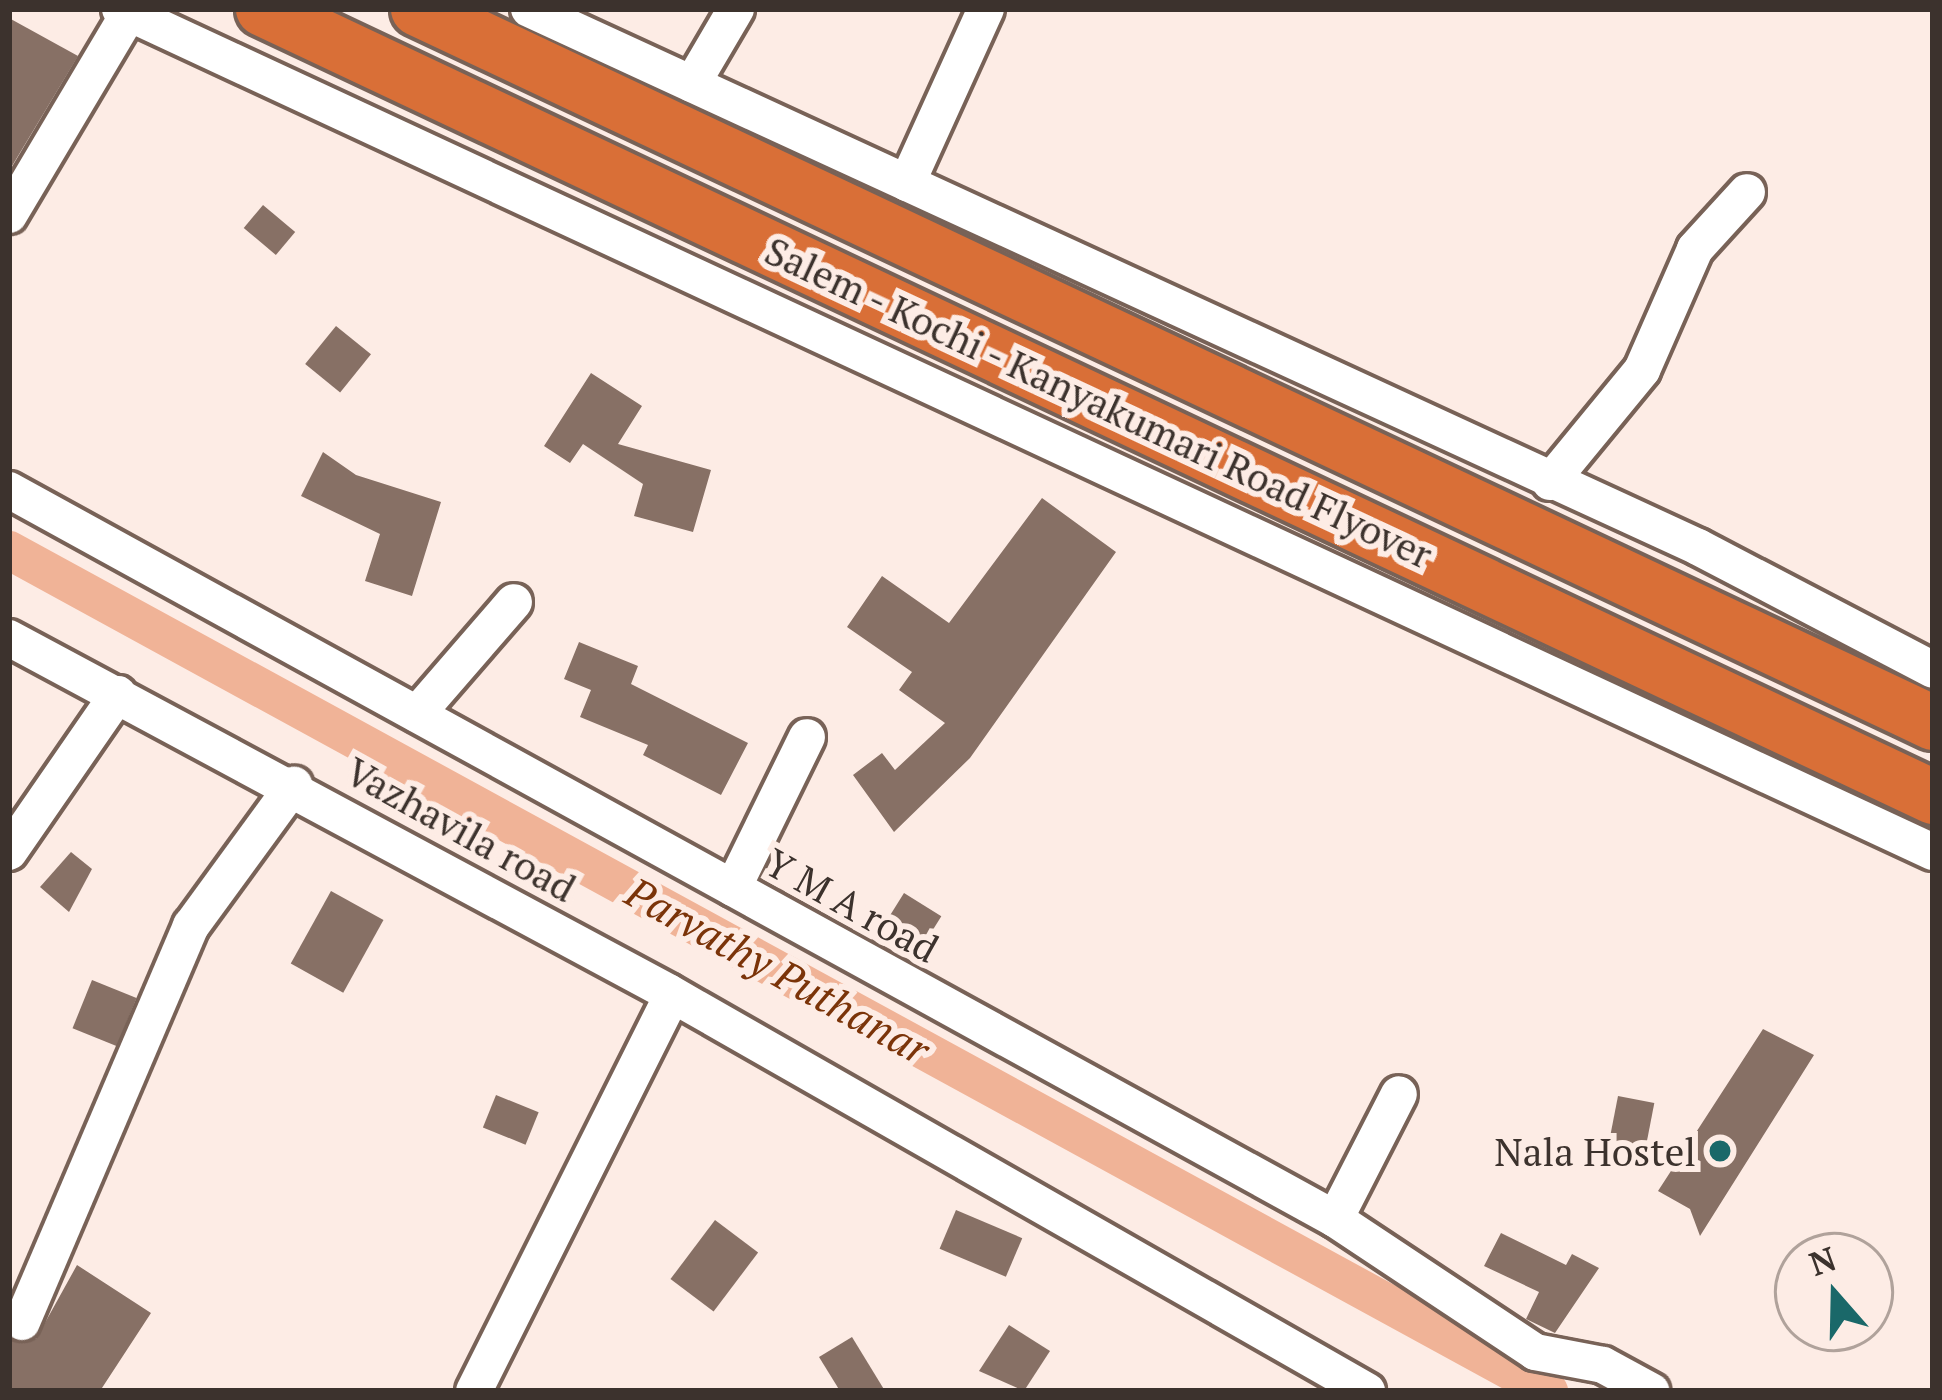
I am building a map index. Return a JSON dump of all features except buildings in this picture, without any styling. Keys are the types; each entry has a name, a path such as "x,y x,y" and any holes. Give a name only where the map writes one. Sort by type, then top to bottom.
{"highway":[{"name":"Salem - Kochi - Kanyakumari Road Flyover","path":"263,9 1933,797"},
{"name":"Salem - Kochi - Kanyakumari Road Flyover","path":"418,9 1933,723"}],"street":[{"path":"529,9 1698,547 1933,670"},
{"path":"692,84 736,9"},
{"path":"907,183 986,9"},
{"path":"9,214 124,11 1933,852"},
{"path":"1550,482 1642,370 1695,249 1747,191"},
{"name":"Y M A road","path":"9,490 1335,1219 1535,1352 1603,1365 1652,1391"},
{"path":"417,714 514,602"},
{"name":"Vazhavila road","path":"9,638 294,785 673,995 1367,1391"},
{"path":"9,853 118,694"},
{"path":"733,888 807,737"},
{"path":"22,1322 191,926 294,785"},
{"path":"474,1391 673,995"},
{"path":"1335,1219 1399,1094"}],"waterway":[{"name":"Parvathy Puthanar","path":"9,550 1548,1391"}],"place":[{"name":"Nala Hostel","path":"1720,1151"}]}
